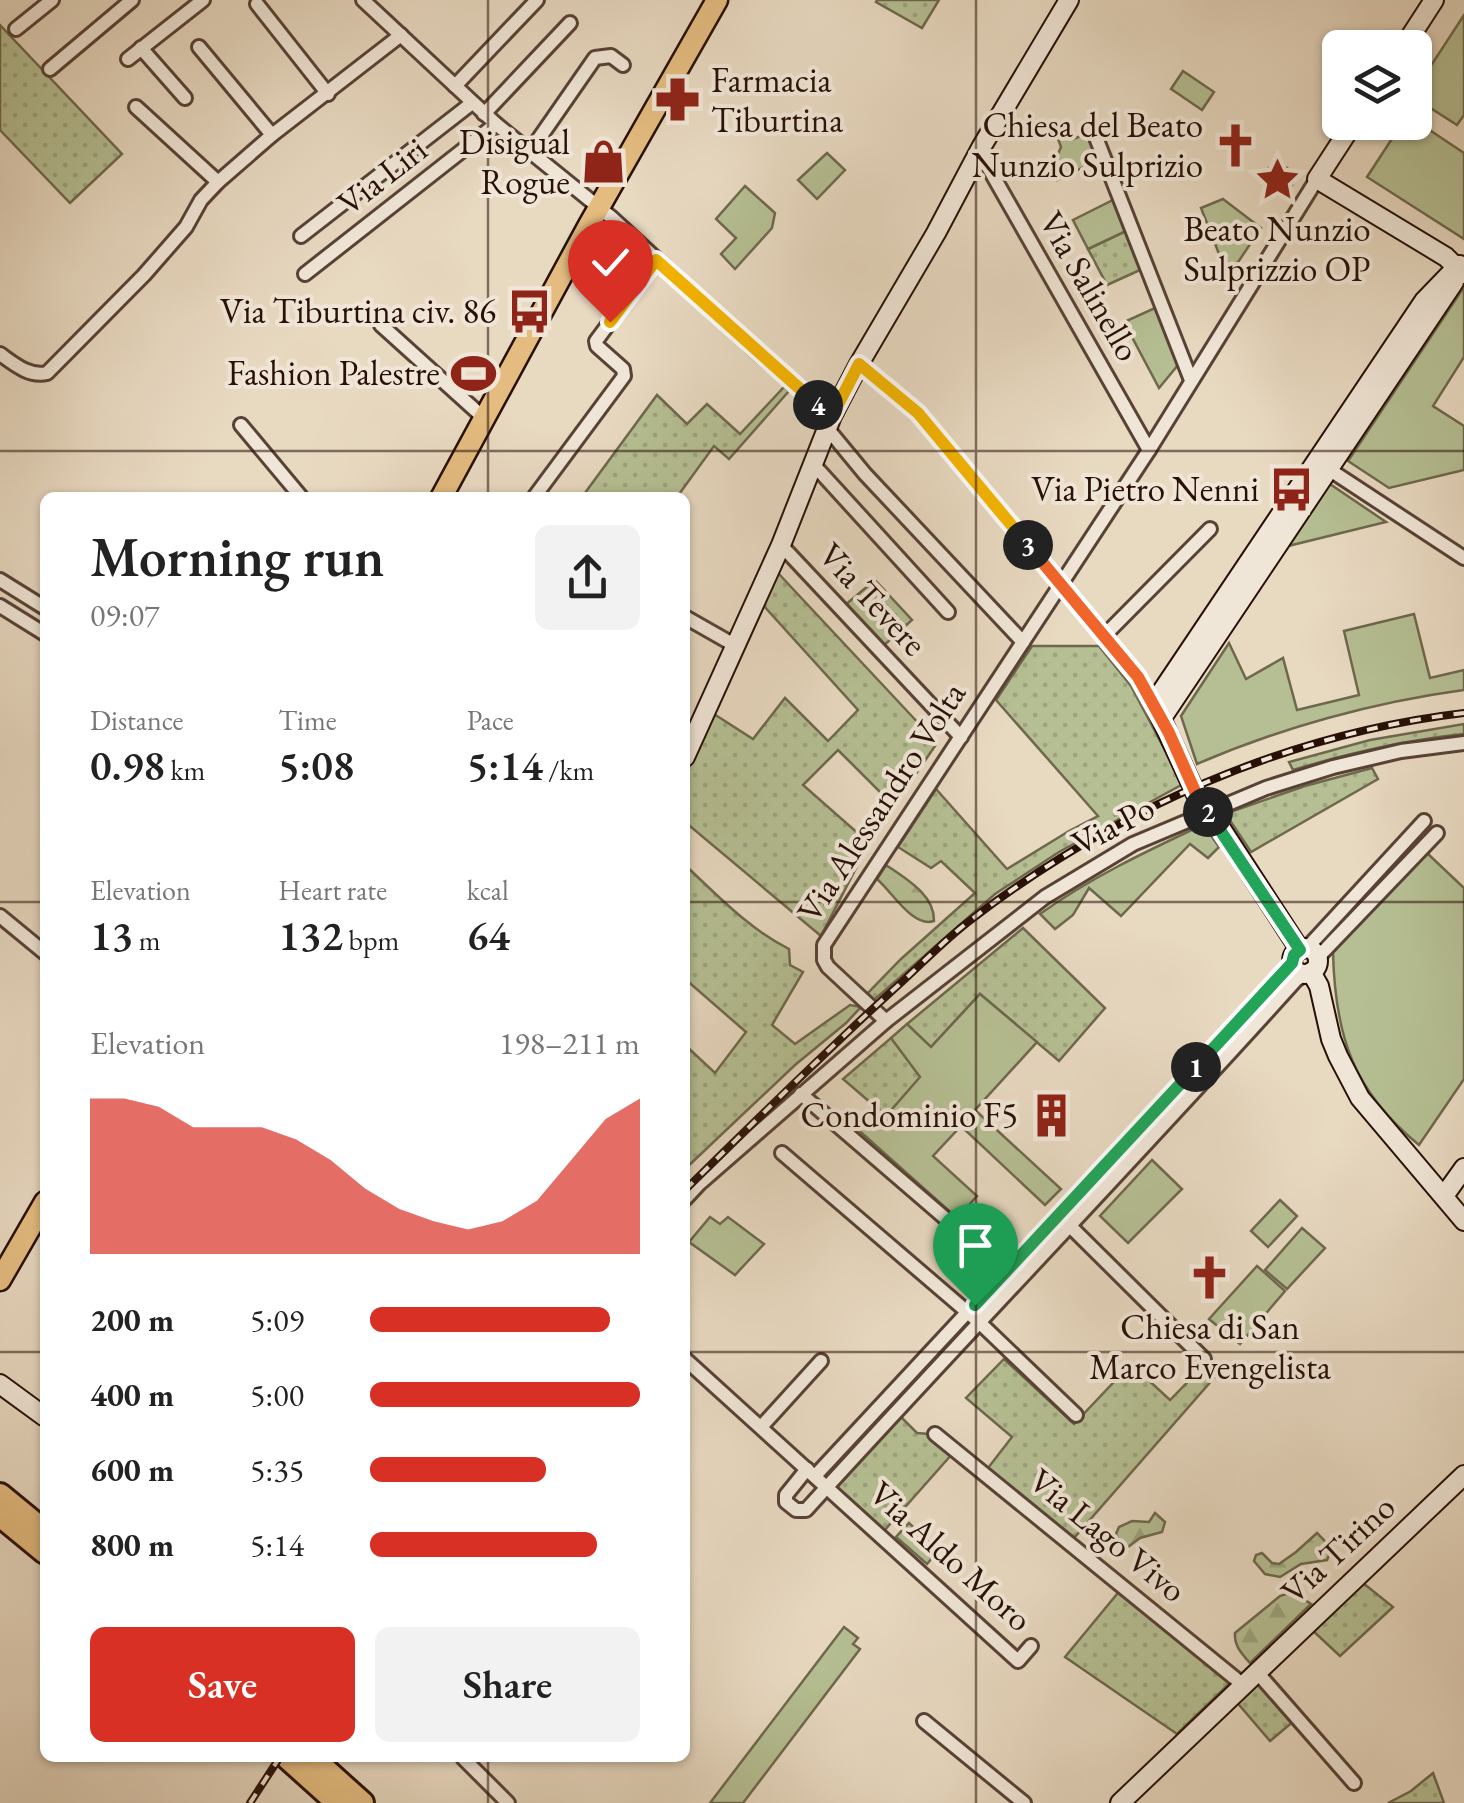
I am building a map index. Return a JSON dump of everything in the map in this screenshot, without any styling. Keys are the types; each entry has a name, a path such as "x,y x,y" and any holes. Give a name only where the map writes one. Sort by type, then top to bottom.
{"highway":[{"path":"0,1496 40,1528"},
{"path":"0,1516 40,1548"},
{"path":"292,1762 338,1803"},
{"path":"316,1762 362,1803"}],"main road":[{"path":"444,492 598,208 717,0"},
{"path":"0,1280 40,1211"}],"street":[{"path":"16,29 52,0"},
{"path":"50,70 132,0"},
{"path":"128,59 203,0"},
{"path":"363,0 484,114 626,230 787,379 830,422 865,474 1023,642"},
{"path":"455,86 537,0"},
{"path":"690,747 781,546 830,422 859,364 1069,0"},
{"path":"1415,30 1434,0"},
{"path":"257,4 328,94"},
{"path":"484,114 570,23"},
{"path":"0,354 23,370 37,375 46,373 144,275 218,182 401,35"},
{"path":"199,46 272,136"},
{"path":"141,48 185,98"},
{"path":"530,153 595,58 611,56 623,65"},
{"path":"302,236 472,103"},
{"path":"136,107 218,182"},
{"name":"Via Liri","path":"305,274 496,124"},
{"path":"1097,140 1191,380"},
{"name":"Via Alessandro Volta","path":"886,1021 828,967 824,945 1149,450 1342,140"},
{"name":"Via Salinello","path":"979,151 1149,450"},
{"path":"1158,711 1322,465 1458,273 1446,256 1317,179"},
{"path":"537,492 624,376 624,369 596,341 656,260"},
{"path":"382,325 484,418"},
{"path":"859,364 918,413 1138,677 1198,798 1319,986 1332,1039 1351,1082 1380,1123 1464,1221"},
{"path":"241,425 297,492"},
{"path":"814,464 948,612"},
{"path":"1322,465 1464,558"},
{"path":"1104,636 1210,529"},
{"name":"Via Tevere","path":"781,546 961,737"},
{"path":"0,580 40,605"},
{"path":"15,589 2,607 40,631"},
{"path":"690,620 736,646"},
{"name":"Via Po","path":"886,1021 1045,897 1133,844 1266,788 1333,767 1387,754 1464,743"},
{"name":"Via Aldo Moro","path":"1424,822 1305,961 973,1317 827,1488 806,1510 796,1510 786,1502 789,1488 811,1472 973,1317 1070,1226 1296,980 1305,961 1322,953 1437,833"},
{"path":"0,916 40,950"},
{"path":"690,1194 886,1021"},
{"path":"800,1094 974,1243"},
{"path":"782,1153 973,1317 1076,1414"},
{"path":"1444,1196 1464,1168"},
{"path":"1070,1226 1204,1359"},
{"path":"760,1427 821,1361"},
{"name":"Via Aldo Moro","path":"690,1364 1018,1661 1031,1646"},
{"path":"0,1384 40,1414"},
{"name":"Via Lago Vivo","path":"934,1434 1249,1678"},
{"name":"Via Tirino","path":"1120,1803 1464,1475"},
{"path":"1249,1678 1354,1783"},
{"path":"924,1721 1024,1803"},
{"path":"467,1762 508,1803"}],"green space":[{"path":"877,0 939,0 922,28"},
{"path":"1464,15 1464,115 1457,125 1432,109 1432,64"},
{"path":"0,25 122,154 70,203 0,130"},
{"path":"1183,71 1214,92 1202,110 1171,89"},
{"path":"1432,132 1464,153 1464,239 1367,177 1391,140 1432,140"},
{"path":"1067,133 1073,139 1086,134 1098,160 1057,180 1052,168 1061,147 1058,139"},
{"path":"827,153 845,170 817,199 798,180"},
{"path":"1278,165 1289,169 1293,180 1289,191 1278,195 1267,191 1263,180 1267,169"},
{"path":"745,186 775,213 772,228 735,269 721,254 736,238 716,219"},
{"path":"1223,199 1261,228 1228,277 1201,208"},
{"path":"1113,200 1126,231 1088,249 1073,220"},
{"path":"1126,231 1140,270 1107,285 1088,249"},
{"path":"1464,287 1464,357 1433,406 1464,426 1464,470 1389,488 1348,461"},
{"path":"1155,308 1178,365 1159,388 1124,322"},
{"path":"784,387 789,391 729,459 714,446 681,492 586,492 657,395 687,424 707,404 740,434"},
{"path":"1327,482 1386,522 1288,546 1286,544"},
{"path":"778,573 937,743 894,806 838,750 803,785 869,843 821,936 690,826 690,765 714,714 753,739 785,698 828,741 858,710 763,605"},
{"path":"875,580 912,620 881,648 844,606"},
{"path":"1414,614 1430,678 1464,670 1464,690 1328,718 1197,764 1181,716 1229,643 1246,679 1283,658 1297,710 1359,695 1344,631"},
{"path":"1032,646 1099,646 1131,686 1183,784 1059,852 995,894 874,1000 867,994 975,893 941,861 931,868 898,847 936,789 1007,869 1098,816 996,700"},
{"path":"1464,724 1464,734 1377,748 1293,770 1289,762 1370,740"},
{"path":"1372,768 1378,779 1251,852 1229,819 1233,811"},
{"path":"1200,826 1206,828 1219,847 1208,858 1190,844 1121,916 1089,888 1073,915 1055,929 1040,914 1098,877"},
{"path":"1427,853 1464,888 1464,1079 1419,1145 1378,1104 1352,1060 1338,1010 1333,952"},
{"path":"886,865 924,895 934,921 926,922 911,914 877,879"},
{"path":"690,870 747,922 789,949 790,965 803,972 772,1025 795,1044 850,1005 861,1007 690,1164 690,1050 715,1073 746,1032 690,983"},
{"path":"1023,928 1105,1008 1059,1061 980,994 930,1048 907,1024"},
{"path":"980,994 1037,1042 975,1110 1061,1189 1045,1205 961,1126 933,1156 977,1196 957,1218 855,1127 873,1105 886,1116 920,1077 891,1038 907,1024 931,1047"},
{"path":"891,1038 921,1077 886,1116 843,1079"},
{"path":"1152,1160 1182,1189 1128,1243 1100,1216"},
{"path":"1280,1200 1297,1216 1268,1247 1251,1231"},
{"path":"710,1217 720,1224 728,1217 764,1244 735,1275 690,1241"},
{"path":"1302,1228 1325,1248 1287,1289 1265,1270"},
{"path":"1257,1266 1285,1291 1240,1344 1209,1319"},
{"path":"1004,1359 1074,1424 1131,1364 1170,1400 1209,1360 1220,1371 1074,1538 988,1468 1012,1437 966,1398"},
{"path":"901,1417 917,1433 929,1434 953,1453 883,1532 832,1488"},
{"path":"1155,1513 1165,1522 1162,1532 1122,1547 1116,1534 1119,1527 1132,1521 1149,1522"},
{"path":"909,1523 938,1551 927,1564 896,1537"},
{"path":"1317,1533 1329,1548 1327,1560 1301,1564 1280,1577 1265,1574 1254,1561 1262,1553 1279,1564"},
{"path":"1363,1583 1393,1607 1340,1656 1311,1629"},
{"path":"1122,1588 1231,1682 1177,1734 1065,1657"},
{"path":"1289,1593 1311,1604 1250,1663 1237,1646 1235,1633"},
{"path":"844,1627 858,1638 853,1644 860,1649 743,1803 710,1803"},
{"path":"1256,1680 1294,1721 1270,1741 1235,1700"},
{"path":"1433,1773 1444,1803 1388,1803 1411,1791"}],"railway":[{"path":"690,1185 952,936 1027,880 1084,844 1143,811 1267,759 1397,723 1464,713"},
{"path":"250,1803 277,1762"}],"place":[{"name":"Farmacia Tiburtina","path":"678,100"},
{"name":"Chiesa del Beato Nunzio Sulprizio","path":"1236,145"},
{"name":"Disigual Rogue","path":"603,162"},
{"name":"Beato Nunzio Sulprizzio OP","path":"1277,179"},
{"name":"Via Tiburtina civ. 86","path":"529,311"},
{"name":"Fashion Palestre","path":"473,373"},
{"name":"Via Pietro Nenni","path":"1292,489"},
{"name":"Condominio F5","path":"1051,1115"},
{"name":"Chiesa di San Marco Evengelista","path":"1210,1277"}],"route":[{"path":"610,322 656,260 832,416 859,364 918,413 1138,677 1169,733 1199,801 1300,950 975,1305"}]}
